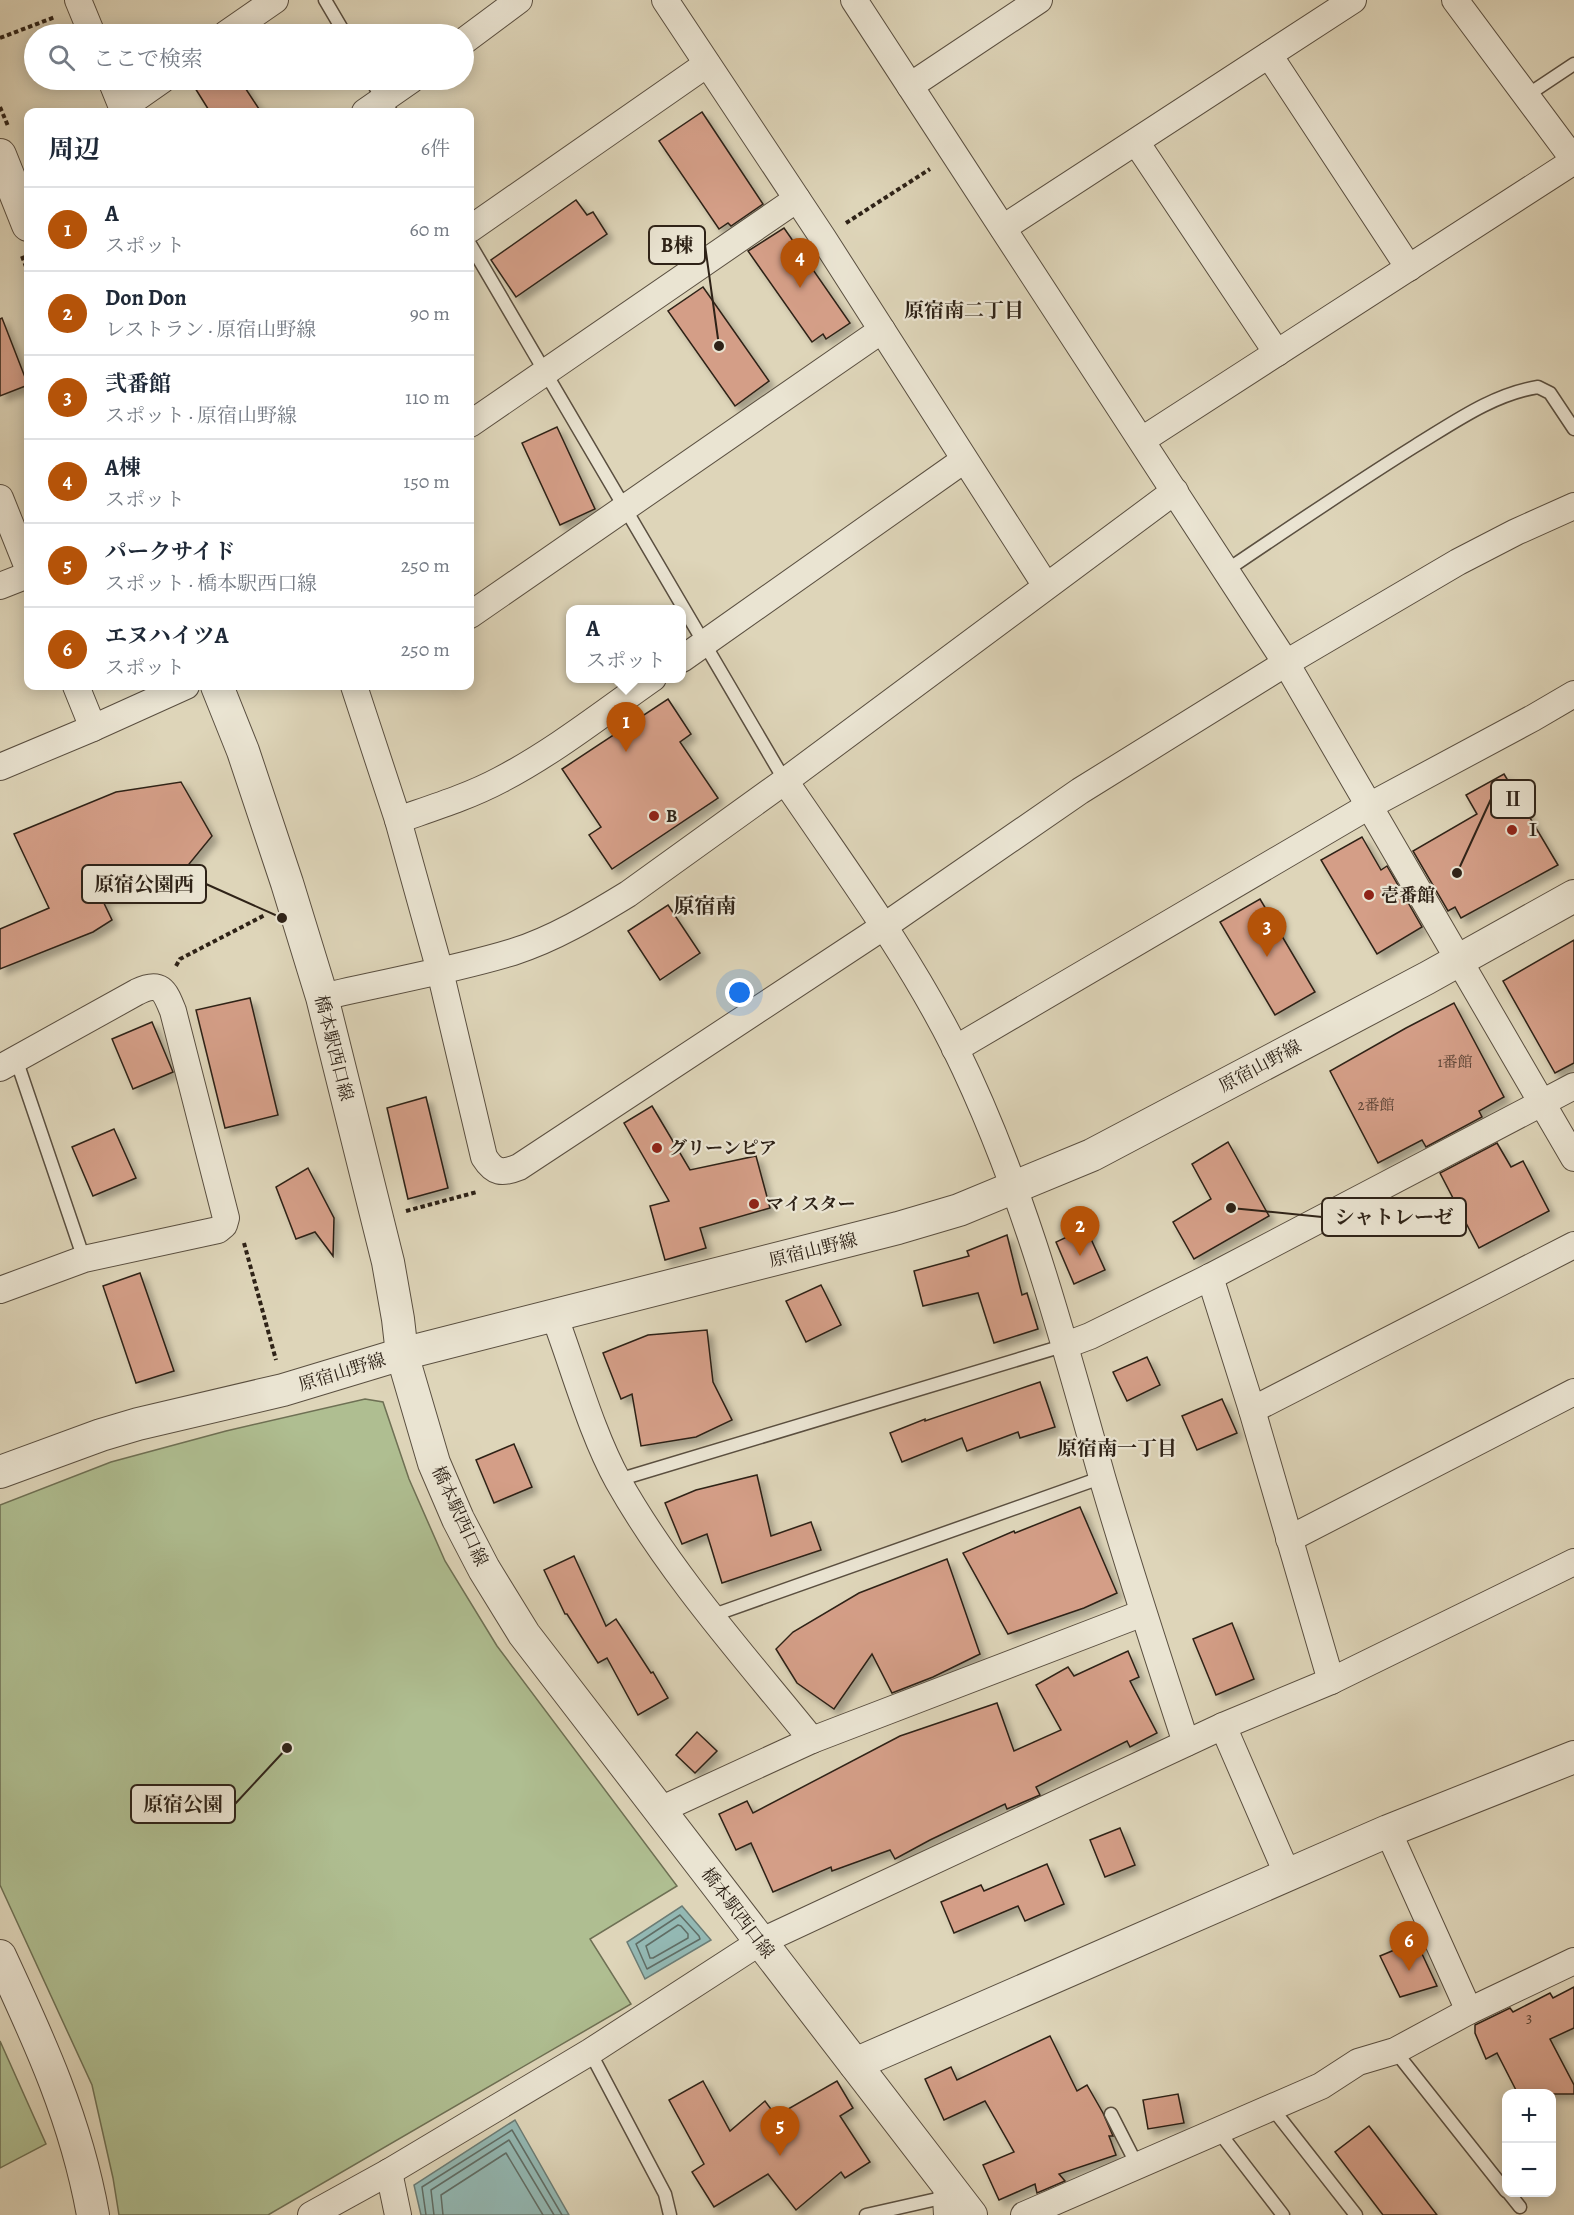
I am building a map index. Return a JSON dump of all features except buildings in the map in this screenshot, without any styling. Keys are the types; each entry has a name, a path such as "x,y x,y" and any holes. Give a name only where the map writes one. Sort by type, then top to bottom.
{"street":[{"path":"240,24 275,0"},
{"path":"474,34 519,0"},
{"path":"665,0 823,238 1046,586"},
{"path":"854,0 1286,663 1574,1158"},
{"path":"910,86 1039,0"},
{"path":"1003,228 1353,0"},
{"path":"1142,440 1574,160 1455,0"},
{"path":"80,4 88,24"},
{"path":"1269,55 1409,268"},
{"path":"474,226 707,64"},
{"path":"115,90 122,108"},
{"path":"126,108 149,90"},
{"path":"377,101 395,90"},
{"path":"1136,142 1277,353"},
{"path":"0,155 24,215"},
{"path":"474,421 797,199"},
{"path":"474,612 882,330"},
{"path":"686,656 964,460"},
{"path":"322,997 514,951 584,920 628,894 785,781 1175,491"},
{"path":"0,498 24,558"},
{"path":"355,690 398,820 440,970 484,1157 490,1166 507,1172 519,1167 883,927 1080,791 1286,663 1458,562 1516,532 1572,512"},
{"path":"0,586 24,577"},
{"path":"398,820 466,796 500,781 646,683"},
{"path":"78,690 93,728"},
{"path":"0,767 177,690"},
{"name":"橋本駅西口線","path":"218,690 243,751 322,997 386,1252 402,1354 434,1463 458,1518 484,1569 524,1634 855,2064 948,2201 971,2215"},
{"path":"955,1049 1369,806 1574,694"},
{"path":"785,781 922,986 955,1049 1016,1188 1066,1346 1143,1612 1186,1743"},
{"name":"原宿山野線","path":"0,1472 129,1426 283,1390 402,1354 898,1228 959,1210 1092,1155 1460,960 1574,896"},
{"path":"0,1290 84,1259 218,1230 224,1225 226,1218 173,1011 167,996 160,988 151,987 137,992 8,1064"},
{"path":"1066,1346 1210,1277 1574,1086"},
{"path":"1252,1410 1574,1245"},
{"path":"1210,1277 1252,1410 1331,1681"},
{"path":"554,1315 600,1442 618,1480 664,1551 711,1616 812,1740"},
{"path":"1289,1539 1574,1392"},
{"path":"311,2215 590,2052 760,1942 1222,1726 1331,1681 1574,1562"},
{"path":"660,1810 812,1740 1143,1612"},
{"path":"1222,1726 1288,1876"},
{"path":"855,2064 1388,1831 1574,1757"},
{"path":"1388,1831 1469,2011"},
{"path":"0,1956 52,2071 68,2114 81,2155 93,2215"},
{"path":"1024,2215 1321,2086 1358,2062 1395,2051 1469,2011 1574,1961"},
{"path":"388,2172 398,2215"}],"lane":[{"path":"325,0 339,24"},
{"path":"1526,96 1574,64"},
{"path":"474,251 682,605"},
{"path":"1227,570 1335,495 1455,422 1512,393 1538,387 1550,393 1574,429"},
{"path":"686,611 785,781"},
{"path":"8,1064 84,1259"},
{"path":"618,1480 1066,1346"},
{"path":"711,1616 1103,1477"},
{"path":"1395,2051 1502,2186"},
{"path":"590,2052 664,2194 670,2215"},
{"path":"1272,2108 1356,2215"},
{"path":"1111,2114 1138,2167"},
{"path":"1219,2132 1283,2215"},
{"path":"1511,2197 1520,2208"},
{"path":"866,2215 948,2201"}],"path":[{"path":"33,24 80,4"},
{"path":"0,38 24,28"},
{"path":"823,238 953,153"},
{"path":"160,988 180,959 267,914"},
{"path":"396,1213 480,1191"},
{"path":"224,1225 244,1242 276,1360 287,1357"}],"green space":[{"path":"365,1399 383,1402 409,1479 445,1561 497,1646 677,1886 590,1939 631,2004 268,2215 119,2215 92,2085 0,1885 0,1505 111,1462 226,1431"},
{"path":"0,2041 46,2144 0,2168"}],"water":[{"path":"682,1906 711,1940 645,1979 627,1942"},
{"path":"515,2120 569,2215 421,2215 414,2185"}],"place":[{"name":"A棟","path":"800,288"},
{"name":"B棟","path":"719,346"},
{"name":"A","path":"626,752"},
{"name":"B","path":"654,816"},
{"name":"Ⅰ","path":"1512,830"},
{"name":"Ⅱ","path":"1457,873"},
{"name":"壱番館","path":"1369,895"},
{"name":"原宿公園西","path":"282,918"},
{"name":"弐番館","path":"1267,957"},
{"name":"グリーンピア","path":"657,1148"},
{"name":"マイスター","path":"754,1204"},
{"name":"シャトレーゼ","path":"1231,1208"},
{"name":"Don Don","path":"1080,1256"},
{"name":"原宿公園","path":"287,1748"},
{"name":"エヌハイツA","path":"1409,1971"},
{"name":"パークサイド","path":"780,2156"}],"district":[{"name":"原宿南二丁目","path":"964,310"},
{"name":"原宿南","path":"705,906"},
{"name":"原宿南一丁目","path":"1117,1448"}]}
